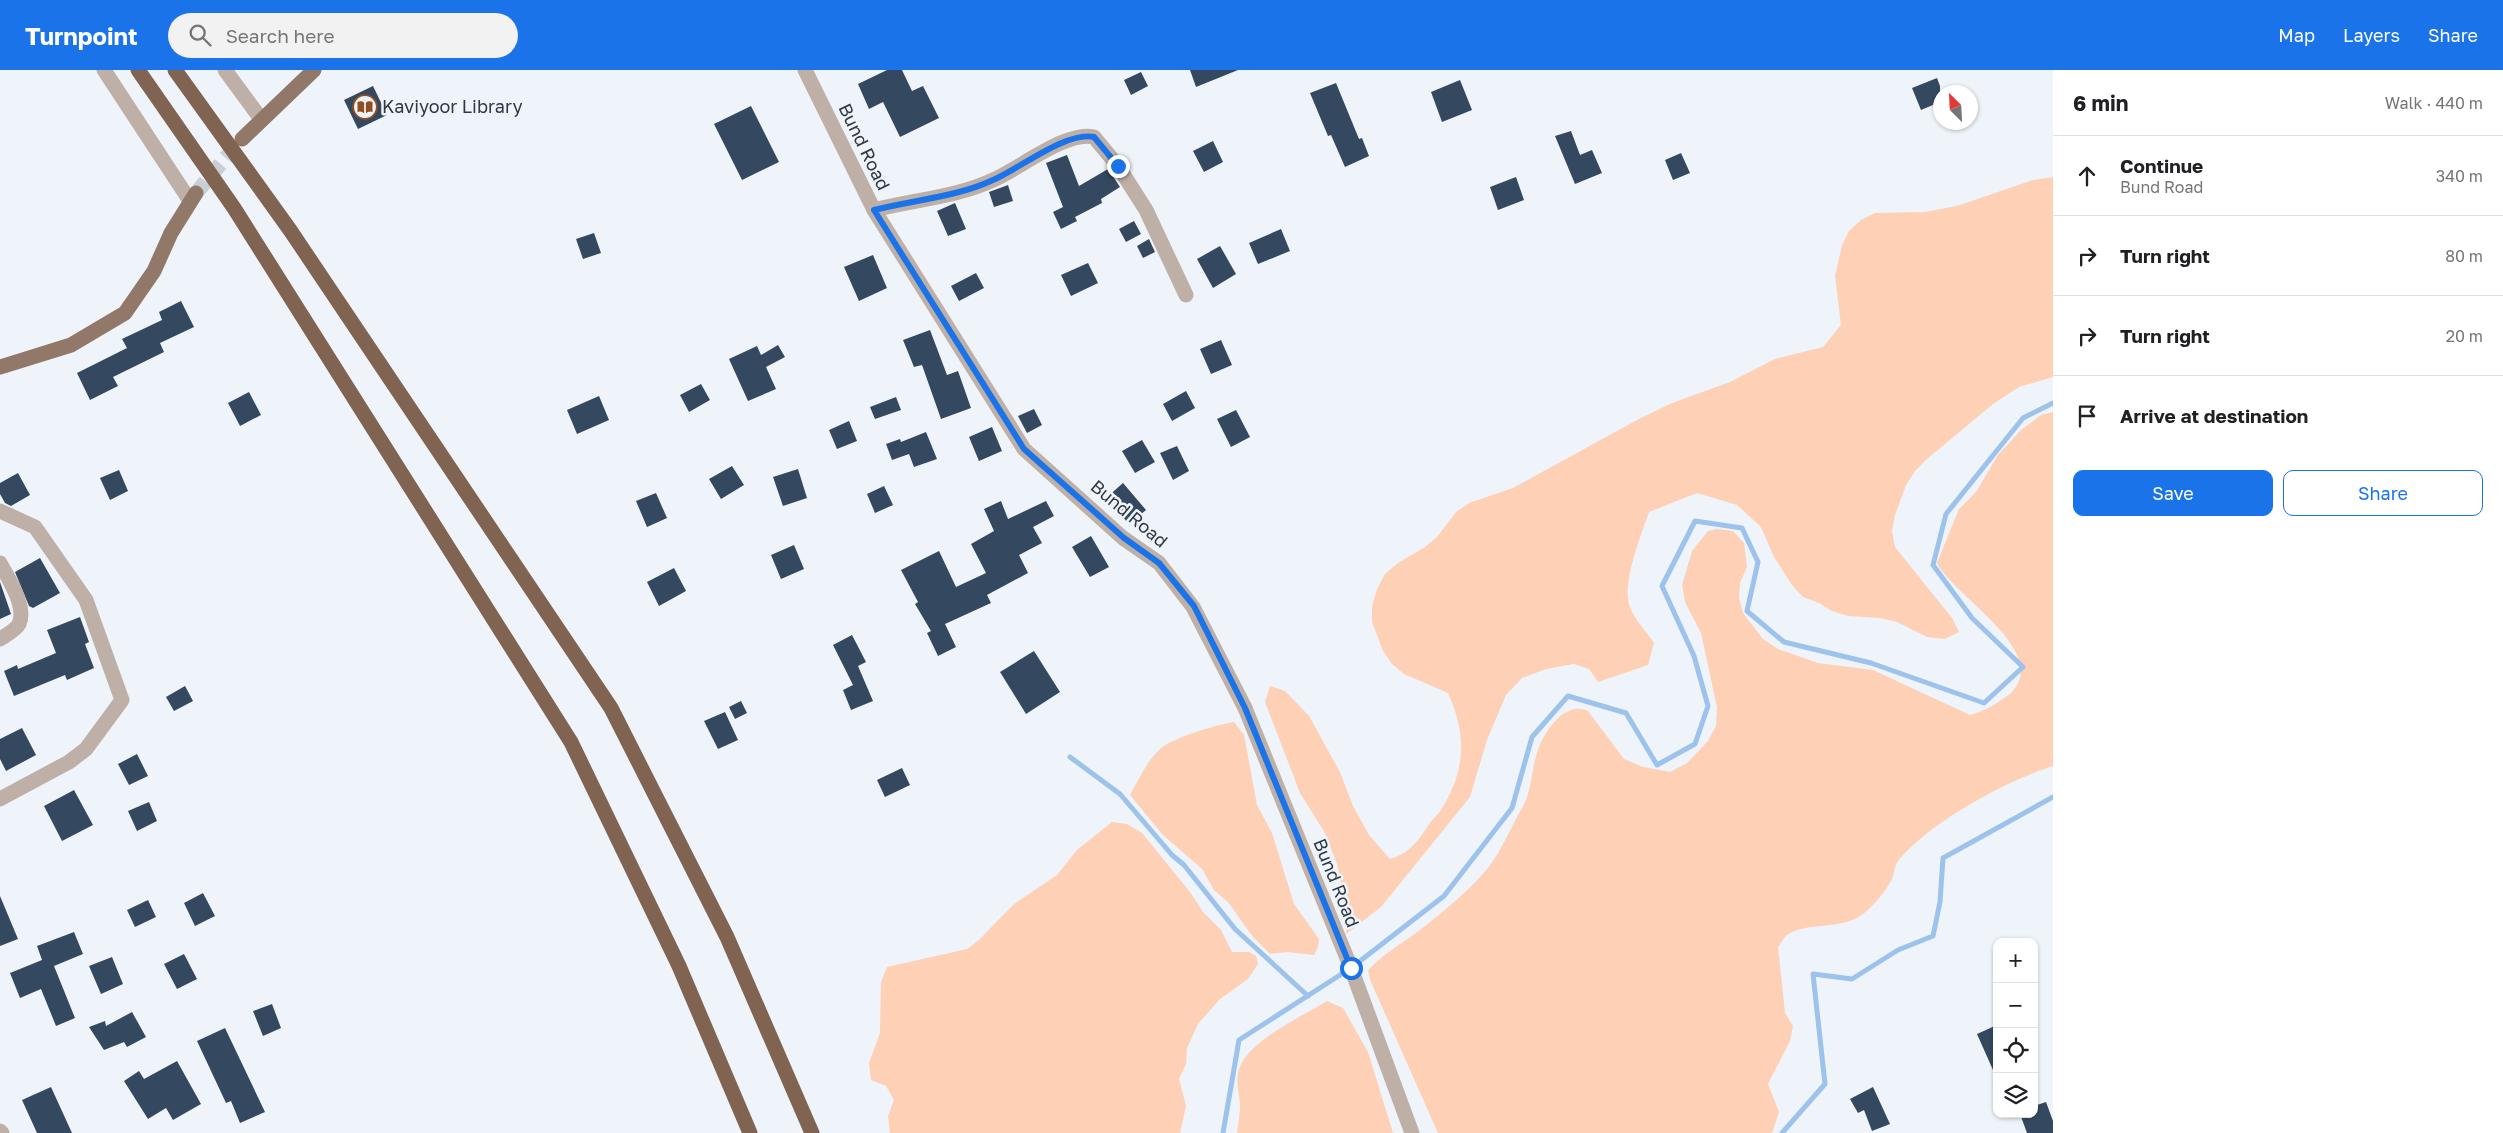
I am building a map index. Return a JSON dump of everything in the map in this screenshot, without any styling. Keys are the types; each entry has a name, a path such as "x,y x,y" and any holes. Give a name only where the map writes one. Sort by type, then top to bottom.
{"highway":[{"path":"138,70 234,208 571,742 679,966 750,1133"},
{"path":"175,70 290,230 456,474 611,708 727,937 812,1133"}],"main road":[{"path":"242,139 260,119 314,70"},
{"path":"0,367 71,345 125,313 154,271 172,233 193,197"}],"street":[{"path":"104,70 193,197"},
{"path":"225,70 260,119"},
{"name":"Bund Road","path":"805,70 874,210 1024,449 1124,538 1159,563 1194,606 1245,708 1351,968 1412,1133"},
{"path":"874,210 992,181 1062,143 1081,137 1094,137 1118,166 1146,210 1186,295"},
{"path":"0,511 35,527 86,600 122,700 86,749 69,762 0,799"},
{"path":"0,563 20,607 20,622 0,639"}],"shaded area":[{"path":"2053,177 2053,377 2019,387 1993,404 1927,459 1915,471 1906,485 1895,515 1892,531 1895,547 1952,618 1959,632 1945,639 1927,637 1897,622 1880,618 1848,616 1832,611 1819,603 1803,597 1792,585 1774,557 1761,527 1737,505 1697,493 1649,512 1633,560 1628,586 1628,598 1634,616 1654,643 1648,665 1598,682 1589,669 1574,664 1546,669 1522,678 1506,695 1487,740 1470,797 1381,907 1346,934 1348,916 1337,864 1325,833 1300,793 1265,702 1270,686 1285,691 1309,716 1340,772 1353,806 1369,835 1390,859 1408,850 1440,812 1449,795 1459,766 1461,738 1454,708 1448,693 1404,674 1392,664 1383,651 1372,622 1372,606 1377,589 1385,574 1437,537 1456,512 1469,503 1513,488 1637,420 1672,403 1730,382 1775,359 1823,347 1841,325 1835,276 1842,245 1849,231 1861,220 1875,213 1925,212 1957,206 2033,180"},
{"path":"2053,412 2053,766 1992,792 1970,804 1929,832 1898,861 1892,879 1875,902 1863,914 1845,922 1804,928 1785,937 1778,947 1785,1013 1793,1026 1790,1041 1768,1084 1779,1112 1772,1133 1438,1133 1371,982 1368,971 1379,960 1449,906 1474,884 1488,868 1526,801 1539,747 1552,725 1565,713 1580,709 1588,711 1624,759 1643,767 1670,772 1687,763 1708,741 1716,726 1717,707 1701,633 1685,602 1682,585 1692,551 1708,531 1717,529 1733,531 1744,543 1747,567 1740,583 1739,598 1743,613 1763,639 1778,649 1818,663 1873,670 1970,715 1976,713 2010,694 2020,678 2019,661 2011,643 1947,577 1937,563 1959,509 1976,492 1998,455 2021,430 2041,415"},
{"path":"1234,722 1244,735 1257,805 1272,833 1294,904 1319,939 1314,955 1287,952 1270,954 1253,937 1228,902 1214,890 1202,869 1162,834 1130,795 1147,765 1160,749 1185,736"},
{"path":"1112,822 1127,824 1142,833 1190,892 1203,912 1221,930 1232,952 1249,952 1256,956 1258,964 1248,979 1220,999 1198,1024 1187,1048 1186,1064 1179,1079 1186,1106 1180,1133 890,1133 888,1116 894,1100 886,1086 871,1080 869,1063 880,1033 881,982 887,967 967,949 979,940 1014,904 1057,875 1077,850"},
{"path":"1327,1001 1343,1008 1368,1052 1393,1133 1237,1133 1240,1106 1238,1075 1242,1063 1250,1052 1274,1032"}],"building":[{"path":"887,70 902,70 912,91 923,86 939,118 900,137 883,102 869,109 858,84"},
{"path":"1190,70 1238,70 1196,87"},
{"path":"1141,72 1148,86 1131,95 1124,80"},
{"path":"1937,78 1940,85 1933,85 1933,105 1921,110 1912,88"},
{"path":"1460,80 1472,110 1442,122 1431,92"},
{"path":"1336,83 1359,139 1362,138 1369,156 1345,167 1331,135 1328,136 1310,93"},
{"name":"Kaviyoor Library","path":"373,86 387,115 358,129 344,100"},
{"path":"751,106 779,162 742,180 714,124"},
{"path":"1571,131 1580,155 1592,150 1602,173 1575,184 1555,136"},
{"path":"1213,141 1223,162 1204,172 1193,151"},
{"path":"1681,153 1690,173 1673,180 1665,160"},
{"path":"1067,155 1079,186 1108,169 1120,187 1101,199 1102,203 1075,217 1077,221 1061,229 1053,212 1063,207 1046,163"},
{"path":"1516,177 1524,200 1498,210 1490,187"},
{"path":"1008,185 1013,201 994,207 989,192"},
{"path":"955,203 966,229 948,236 937,211"},
{"path":"1134,221 1141,234 1126,242 1119,229"},
{"path":"1281,229 1290,251 1258,264 1249,243"},
{"path":"594,233 601,253 583,259 576,239"},
{"path":"1149,239 1155,252 1143,258 1137,246"},
{"path":"1220,246 1236,274 1213,288 1197,259"},
{"path":"873,255 887,288 859,301 844,267"},
{"path":"1088,263 1098,283 1071,296 1061,275"},
{"path":"976,273 984,288 959,301 951,286"},
{"path":"181,301 194,327 160,343 164,352 113,377 118,386 90,400 77,373 127,348 122,339 162,320 159,312"},
{"path":"930,330 947,375 958,371 971,408 941,419 922,365 914,367 903,340"},
{"path":"1221,340 1232,365 1211,374 1200,349"},
{"path":"778,345 785,357 766,367 776,389 748,401 729,359 757,346 761,355"},
{"path":"701,384 710,400 689,412 680,395"},
{"path":"1186,391 1195,408 1172,421 1163,404"},
{"path":"249,392 261,415 240,426 228,403"},
{"path":"599,396 609,420 577,434 567,410"},
{"path":"896,397 901,410 875,419 870,407"},
{"path":"1034,409 1042,425 1027,433 1018,416"},
{"path":"1236,410 1250,437 1231,447 1217,419"},
{"path":"849,421 857,441 837,449 829,430"},
{"path":"992,427 1002,451 979,461 969,437"},
{"path":"926,432 937,459 914,467 909,454 892,460 886,444 900,439 901,442"},
{"path":"1142,440 1155,462 1135,473 1122,451"},
{"path":"1177,446 1189,471 1173,480 1160,453"},
{"path":"732,466 744,485 721,499 709,479"},
{"path":"798,469 807,498 783,506 773,477"},
{"path":"119,470 128,491 110,500 100,478"},
{"path":"18,473 30,495 11,506 5,503 0,494 0,483"},
{"path":"1123,483 1146,510 1129,524 1106,498"},
{"path":"884,486 893,505 875,513 867,494"},
{"path":"656,493 667,518 647,527 636,501"},
{"path":"1001,501 1008,519 1046,501 1054,516 1033,527 1042,543 1019,555 1028,573 987,595 991,603 945,624 956,647 938,656 927,633 931,631 915,604 918,602 901,570 939,551 956,587 986,573 971,544 994,531 984,509"},
{"path":"1091,536 1109,567 1090,577 1072,547"},
{"path":"794,545 804,569 781,579 771,555"},
{"path":"40,558 60,593 33,608 29,606 15,572"},
{"path":"674,568 686,591 659,606 647,582"},
{"path":"0,582 11,614 0,619"},
{"path":"80,617 89,642 85,644 94,668 67,680 65,675 14,696 4,671 17,665 18,669 56,653 47,630"},
{"path":"852,635 866,662 858,666 873,701 851,710 843,690 853,685 833,645"},
{"path":"1034,651 1060,692 1026,714 1000,672"},
{"path":"185,686 193,701 174,711 166,697"},
{"path":"741,701 747,713 735,719 729,707"},
{"path":"725,712 738,740 718,749 704,721"},
{"path":"22,728 36,755 6,771 0,759 0,739"},
{"path":"137,754 148,776 129,785 118,764"},
{"path":"902,768 910,785 885,797 877,780"},
{"path":"74,790 93,825 62,841 44,806"},
{"path":"149,802 157,821 137,831 128,811"},
{"path":"203,893 215,916 195,926 184,903"},
{"path":"0,896 18,939 0,946"},
{"path":"148,900 156,917 135,927 127,910"},
{"path":"74,932 83,954 54,966 75,1018 56,1026 41,989 20,998 10,973 42,960 37,946"},
{"path":"184,954 197,979 177,989 164,964"},
{"path":"112,957 123,984 101,994 89,966"},
{"path":"272,1004 281,1028 263,1036 253,1011"},
{"path":"132,1012 146,1037 127,1047 124,1042 104,1050 89,1027 105,1021 106,1026"},
{"path":"1993,1027 1993,1070 1977,1034"},
{"path":"225,1028 265,1112 240,1123 231,1101 226,1103 197,1041"},
{"path":"177,1061 201,1104 173,1120 166,1108 148,1119 124,1081 139,1071 144,1079"},
{"path":"51,1087 72,1133 37,1133 22,1100"},
{"path":"1873,1087 1890,1124 1872,1131 1864,1110 1858,1113 1850,1099"},
{"path":"2046,1102 2053,1121 2053,1133 2027,1133 2021,1118 2038,1118 2038,1105"}],"waterway":[{"path":"1223,1133 1239,1040 1351,968 1444,896 1512,808 1532,737 1568,696 1626,713 1657,765 1695,744 1708,706 1694,656 1662,586 1695,521 1742,528 1758,562 1747,611 1784,642 1871,663 1984,703 2023,667 1972,618 1933,565 1946,514 2023,418 2053,403"},
{"path":"1070,757 1120,794 1172,855 1184,865 1235,929 1308,996"},
{"path":"1782,1133 1825,1084 1813,974 1852,979 1898,950 1933,936 1940,902 1943,858 2053,797"}],"tunnel":[{"path":"196,193 240,141"}],"place":[{"name":"Kaviyoor Library","path":"365,107"}],"route":[{"path":"1118,166 1094,137 1081,137 1062,143 992,181 951,193 874,210 1024,449 1124,538 1159,563 1194,606 1245,708 1351,968"}]}
